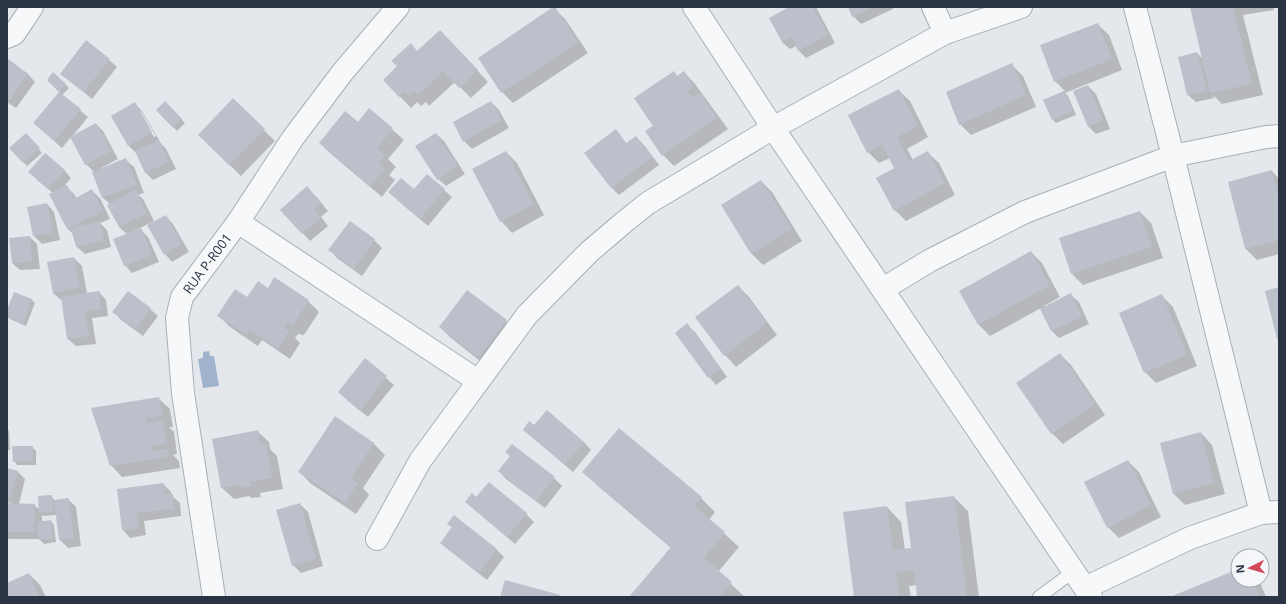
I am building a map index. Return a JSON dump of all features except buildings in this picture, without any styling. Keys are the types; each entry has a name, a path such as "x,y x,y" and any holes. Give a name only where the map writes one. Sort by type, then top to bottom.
{"street":[{"path":"7,37 14,34 32,7"},
{"name":"RUA P-R001","path":"214,597 183,393 176,318 182,297 238,222 293,138 342,73 398,7"},
{"path":"694,7 1083,585 1190,538 1270,512 1173,156 1135,7"},
{"path":"934,7 944,33"},
{"path":"377,539 420,460 527,315 589,252 623,223 648,203 774,128 944,33 1021,7"},
{"path":"883,289 929,261 1025,212 1173,156 1266,137 1279,136"},
{"path":"238,222 478,381"}],"lane":[{"path":"1039,597 1083,585"}],"water":[{"path":"209,351 210,356 214,356 219,386 203,388 198,359 203,358 203,352"}]}
